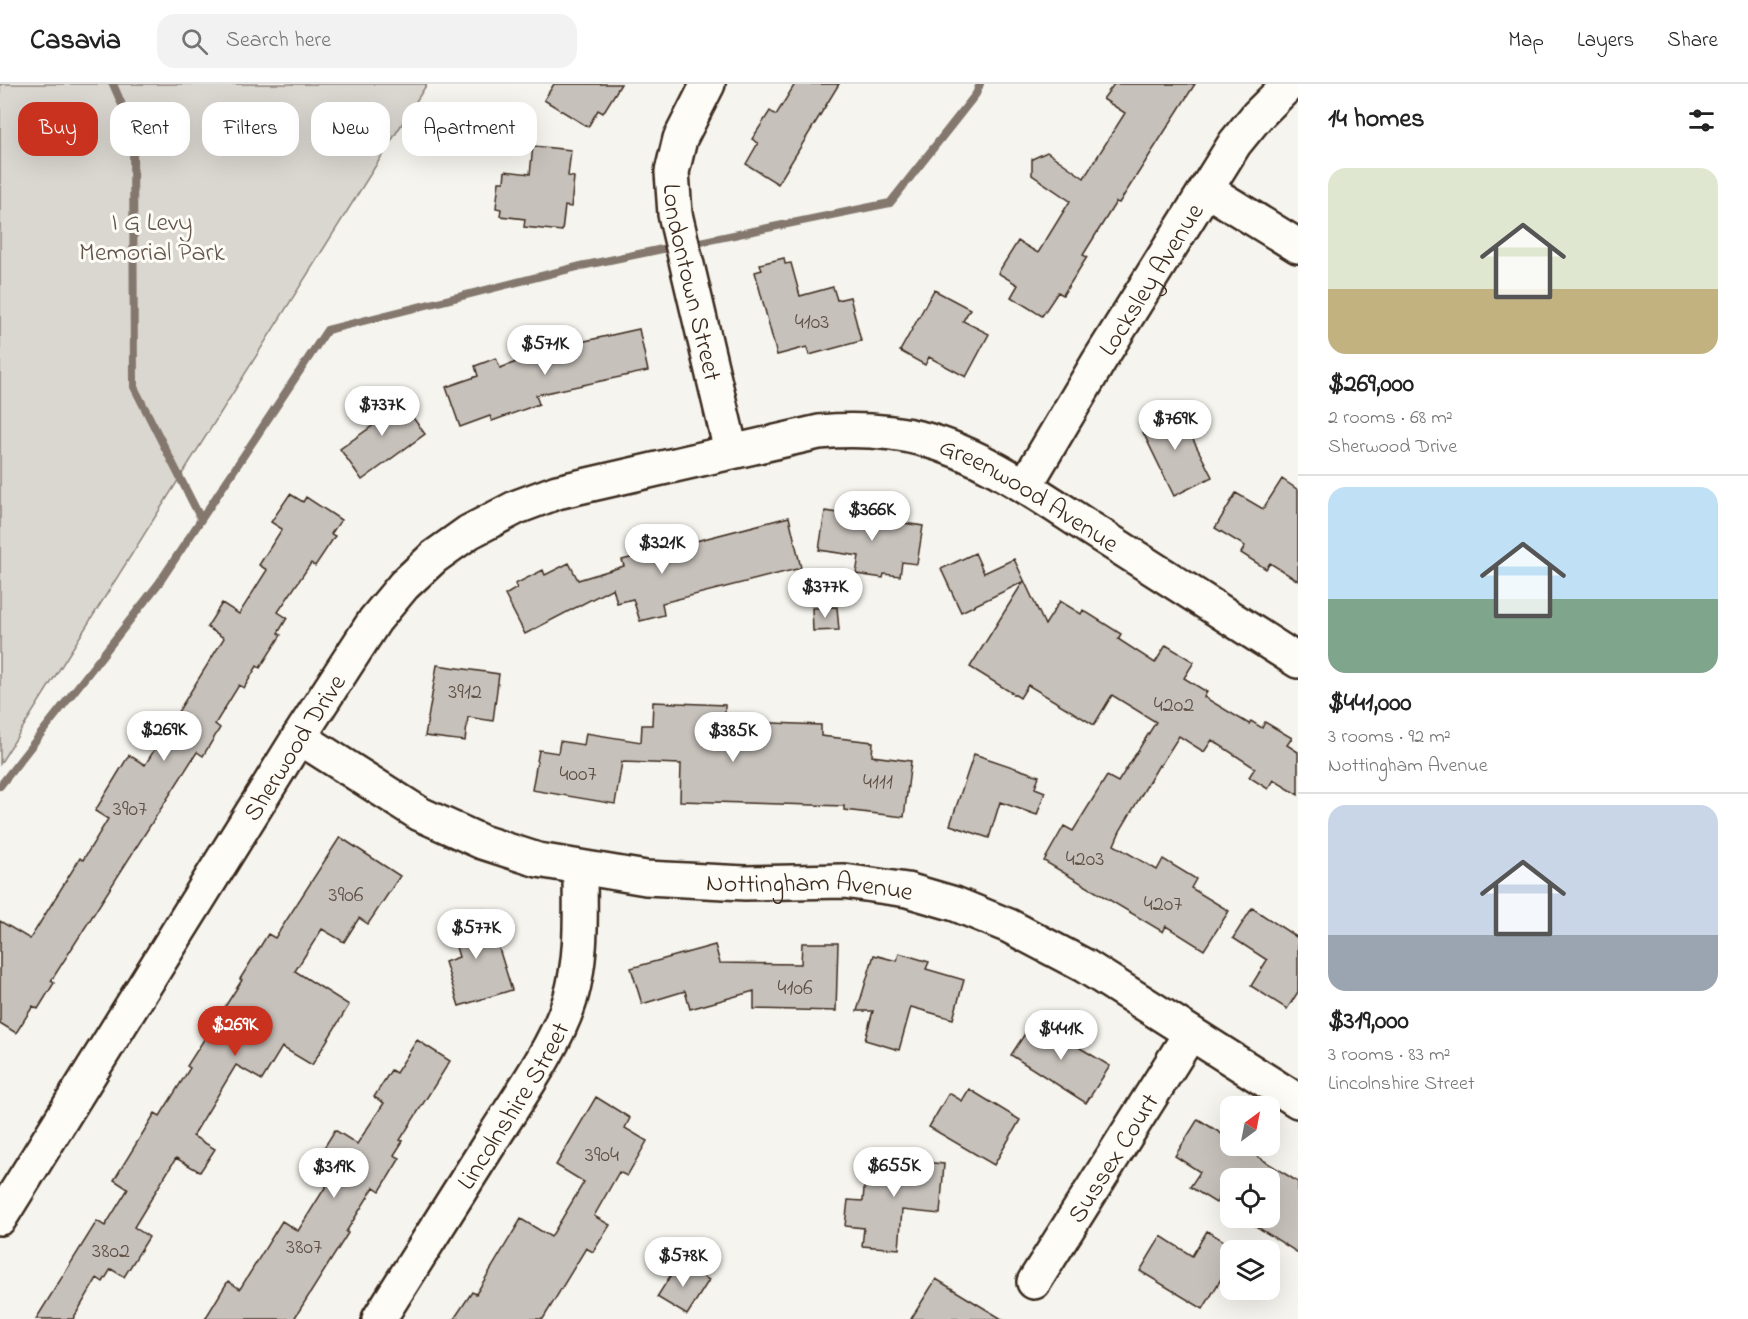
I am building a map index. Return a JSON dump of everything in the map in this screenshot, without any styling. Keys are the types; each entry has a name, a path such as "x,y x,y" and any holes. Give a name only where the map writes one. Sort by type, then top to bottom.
{"street":[{"name":"Londontown Street","path":"708,84 680,139 672,172 675,214 731,451"},
{"name":"Locksley Avenue","path":"1025,486 1099,361 1236,142 1257,116 1289,84"},
{"path":"1208,190 1298,246"},
{"name":"Greenwood Avenue","path":"731,451 819,432 854,429 891,432 925,439 971,457 1025,486 1298,661"},
{"name":"Sherwood Drive","path":"0,1218 299,737 375,620 404,585 434,557 469,532 517,507 557,492 731,451"},
{"name":"Nottingham Avenue","path":"299,737 420,814 482,842 538,860 580,869 646,878 745,883 844,881 907,890 955,904 1009,926 1084,966 1298,1101"},
{"name":"Lincolnshire Street","path":"379,1319 520,1096 559,1027 570,999 577,967 581,931 580,869"},
{"name":"Sussex Court","path":"1034,1282 1190,1034"}],"green space":[{"name":"I G Levy Memorial Park","path":"0,84 427,84 416,102 402,102 402,124 390,143 390,102 311,102 311,156 382,156 0,764"}],"building":[{"path":"554,84 621,84 603,113 598,110 588,127 544,100"},
{"path":"795,84 839,84 778,184 746,164 758,143 752,139 770,111 776,115"},
{"path":"1114,84 1195,84 1119,203 1116,202 1083,255 1087,257 1063,295 1058,292 1042,316 1011,297 1018,285 998,273 1018,241 1038,253 1070,201 1032,175 1032,159 1047,152 1084,178 1125,113 1103,99"},
{"path":"537,146 571,150 568,176 574,177 571,207 565,206 562,231 524,227 525,219 500,216 501,209 496,208 499,182 504,182 505,171 530,174 532,156 537,156"},
{"path":"784,258 785,264 791,263 800,296 833,287 837,300 850,297 861,341 809,355 807,347 777,355 755,272 762,270 760,264"},
{"path":"934,290 970,309 963,321 989,334 966,377 929,357 925,365 900,351"},
{"path":"639,329 648,371 536,395 539,404 492,421 490,416 460,427 446,387 478,376 475,366 496,358 500,368 558,347"},
{"path":"391,394 400,406 403,404 425,434 362,480 340,449 375,424 366,412"},
{"path":"1176,406 1212,477 1174,496 1139,424"},
{"path":"1282,479 1298,490 1298,581 1270,563 1266,569 1241,553 1245,546 1215,528 1236,493 1263,509"},
{"path":"290,494 303,502 306,497 341,520 331,534 335,536 315,566 311,563 278,612 287,618 278,633 281,635 260,668 257,666 244,688 239,685 215,724 220,728 203,756 197,752 51,981 54,983 38,1009 33,1006 16,1033 0,1023 0,921 30,939 80,858 83,860 108,819 95,811 129,755 145,765 224,638 207,627 222,603 239,614 267,570 259,565 282,529 271,522"},
{"path":"825,511 923,526 917,564 902,562 900,576 884,574 883,578 856,574 859,556 819,550"},
{"path":"789,517 801,568 662,603 664,615 640,621 633,599 617,603 613,588 525,634 505,595 517,588 515,584 543,570 545,575 569,563 578,580 624,566 622,560"},
{"path":"975,553 984,573 1014,559 1045,625 1060,601 1081,614 1083,610 1121,634 1118,639 1155,663 1166,645 1194,662 1184,678 1207,692 1204,697 1249,724 1251,721 1262,728 1265,722 1292,738 1287,745 1298,752 1298,795 1274,780 1268,789 1249,777 1255,768 1212,740 1204,752 1179,736 1159,765 1114,845 1157,870 1163,859 1196,879 1191,888 1229,911 1204,950 1166,926 1163,932 1044,861 1064,826 1073,831 1107,776 1118,782 1156,722 1112,695 1094,725 1028,685 1020,698 970,667 1023,582 961,612 941,569"},
{"path":"837,607 839,630 813,631 812,608"},
{"path":"437,665 499,674 493,721 468,717 465,741 425,736"},
{"path":"653,702 725,705 725,721 821,725 821,736 873,742 872,756 911,761 904,817 844,810 844,806 680,801 681,764 622,762 615,804 532,790 539,750 558,753 560,741 584,745 586,733 641,742 642,725 652,725"},
{"path":"974,754 1039,776 1035,788 1045,792 1037,815 1000,802 989,838 950,825"},
{"path":"340,837 400,876 368,924 359,918 344,942 322,929 295,971 349,1005 312,1065 282,1047 262,1080 236,1065 193,1136 215,1149 200,1172 176,1158 134,1227 149,1237 124,1277 111,1269 103,1282 97,1278 73,1319 36,1319 97,1221 105,1226 128,1189 114,1180 155,1113 160,1116 190,1068 187,1066 242,980 240,979 268,934 275,938"},
{"path":"1252,908 1298,938 1298,992 1287,1009 1251,986 1267,960 1233,938"},
{"path":"483,909 493,940 496,939 512,990 459,1006 445,962 459,957 448,920"},
{"path":"802,943 838,943 836,1011 754,1009 754,991 690,1009 685,991 642,1004 631,968 715,945 720,963 801,964"},
{"path":"899,953 929,962 926,969 964,980 953,1019 911,1007 899,1050 865,1040 873,1011 857,1011 874,955 897,961"},
{"path":"1034,1020 1110,1066 1086,1103 1011,1055"},
{"path":"417,1040 450,1061 400,1140 403,1141 394,1155 400,1158 380,1191 374,1187 294,1319 205,1319 228,1281 240,1289 282,1221 298,1231 331,1178 312,1167 335,1130 357,1144 384,1103 374,1097 391,1070 396,1073"},
{"path":"969,1089 1020,1120 994,1165 929,1127 949,1093 962,1101"},
{"path":"596,1097 630,1118 625,1128 647,1141 627,1176 619,1172 594,1216 610,1225 593,1252 586,1248 543,1319 454,1319 472,1292 476,1294 521,1219 551,1237 584,1182 556,1165"},
{"path":"1198,1119 1220,1133 1220,1156 1257,1156 1276,1168 1220,1168 1220,1197 1216,1203 1190,1187 1200,1172 1175,1156"},
{"path":"869,1157 944,1164 940,1214 902,1210 899,1249 862,1246 864,1228 845,1226 848,1200 863,1201 866,1164 869,1164"},
{"path":"1280,1171 1298,1182 1298,1253 1259,1228 1280,1228"},
{"path":"1207,1231 1222,1240 1220,1240 1220,1281 1203,1309 1140,1271 1161,1236 1192,1256"},
{"path":"679,1262 709,1280 687,1315 657,1297"},
{"path":"936,1279 1002,1319 911,1319"}],"waterway":[{"path":"113,84 133,130 134,387 201,519"},
{"path":"690,244 890,203 976,94 980,84"},
{"path":"0,786 159,583 327,330 581,266 677,246"}]}
